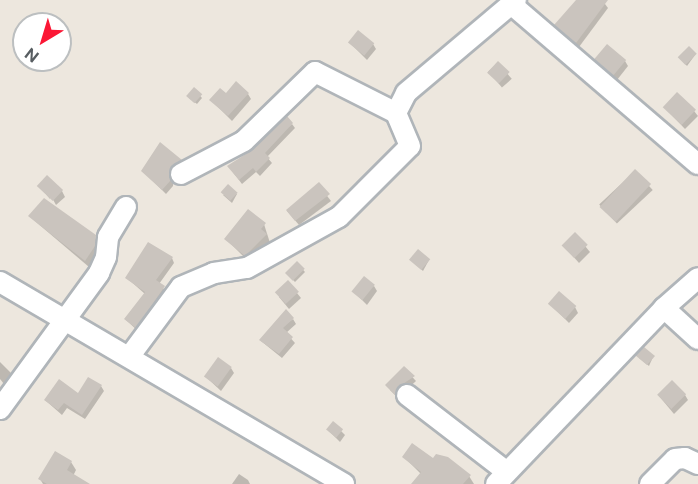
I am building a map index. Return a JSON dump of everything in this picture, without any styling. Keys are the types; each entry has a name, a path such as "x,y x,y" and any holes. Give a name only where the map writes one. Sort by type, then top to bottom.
{"street":[{"path":"396,113 420,78 513,2 698,164"},
{"path":"129,357 181,286 214,273 247,268 339,217 410,146 396,113 315,72 244,141 181,174"},
{"path":"0,409 104,266 108,237 126,207"},
{"path":"407,395 502,478 664,308 698,278"},
{"path":"0,282 344,484"},
{"path":"664,308 698,339"},
{"path":"650,484 675,459 686,458 698,464"}],"building":[{"path":"576,0 608,0 576,43 554,25"},
{"path":"358,30 374,43 364,56 348,42"},
{"path":"607,44 626,60 613,75 594,59"},
{"path":"689,46 697,54 685,65 678,57"},
{"path":"498,61 510,72 499,84 487,73"},
{"path":"236,81 249,93 228,116 209,100 220,88 226,93"},
{"path":"194,87 202,94 194,103 186,96"},
{"path":"677,92 696,110 682,125 663,107"},
{"path":"287,116 293,123 265,153 270,158 256,172 253,168 239,180 227,166 252,150"},
{"path":"160,142 182,160 171,168 171,180 162,190 141,171"},
{"path":"635,169 651,184 616,222 600,207"},
{"path":"47,175 63,190 53,201 37,186"},
{"path":"319,182 330,194 295,221 286,210"},
{"path":"228,184 238,193 230,201 221,192"},
{"path":"44,198 96,235 95,246 85,261 28,216"},
{"path":"248,209 266,223 261,229 267,234 245,256 224,239"},
{"path":"575,232 588,245 574,258 562,245"},
{"path":"148,242 173,257 156,280 165,286 136,328 124,319 145,292 125,278"},
{"path":"418,249 430,259 421,270 409,260"},
{"path":"297,261 305,269 293,281 285,273"},
{"path":"364,276 375,285 362,300 351,292"},
{"path":"288,280 299,292 286,304 275,292"},
{"path":"559,291 576,306 565,319 548,304"},
{"path":"286,309 294,318 283,328 293,337 279,354 259,340"},
{"path":"644,347 655,356 647,365 635,355"},
{"path":"218,357 232,367 218,386 204,376"},
{"path":"404,366 415,376 398,387 395,395 385,385"},
{"path":"88,377 102,385 82,415 64,403 58,410 44,400 59,379 78,393"},
{"path":"672,380 686,394 671,409 657,395"},
{"path":"333,421 343,429 336,438 326,430"},
{"path":"412,443 433,458 436,454 448,457 471,475 463,484 411,484 421,472 402,457"},
{"path":"55,451 72,461 67,470 90,484 47,484 38,479"}]}
